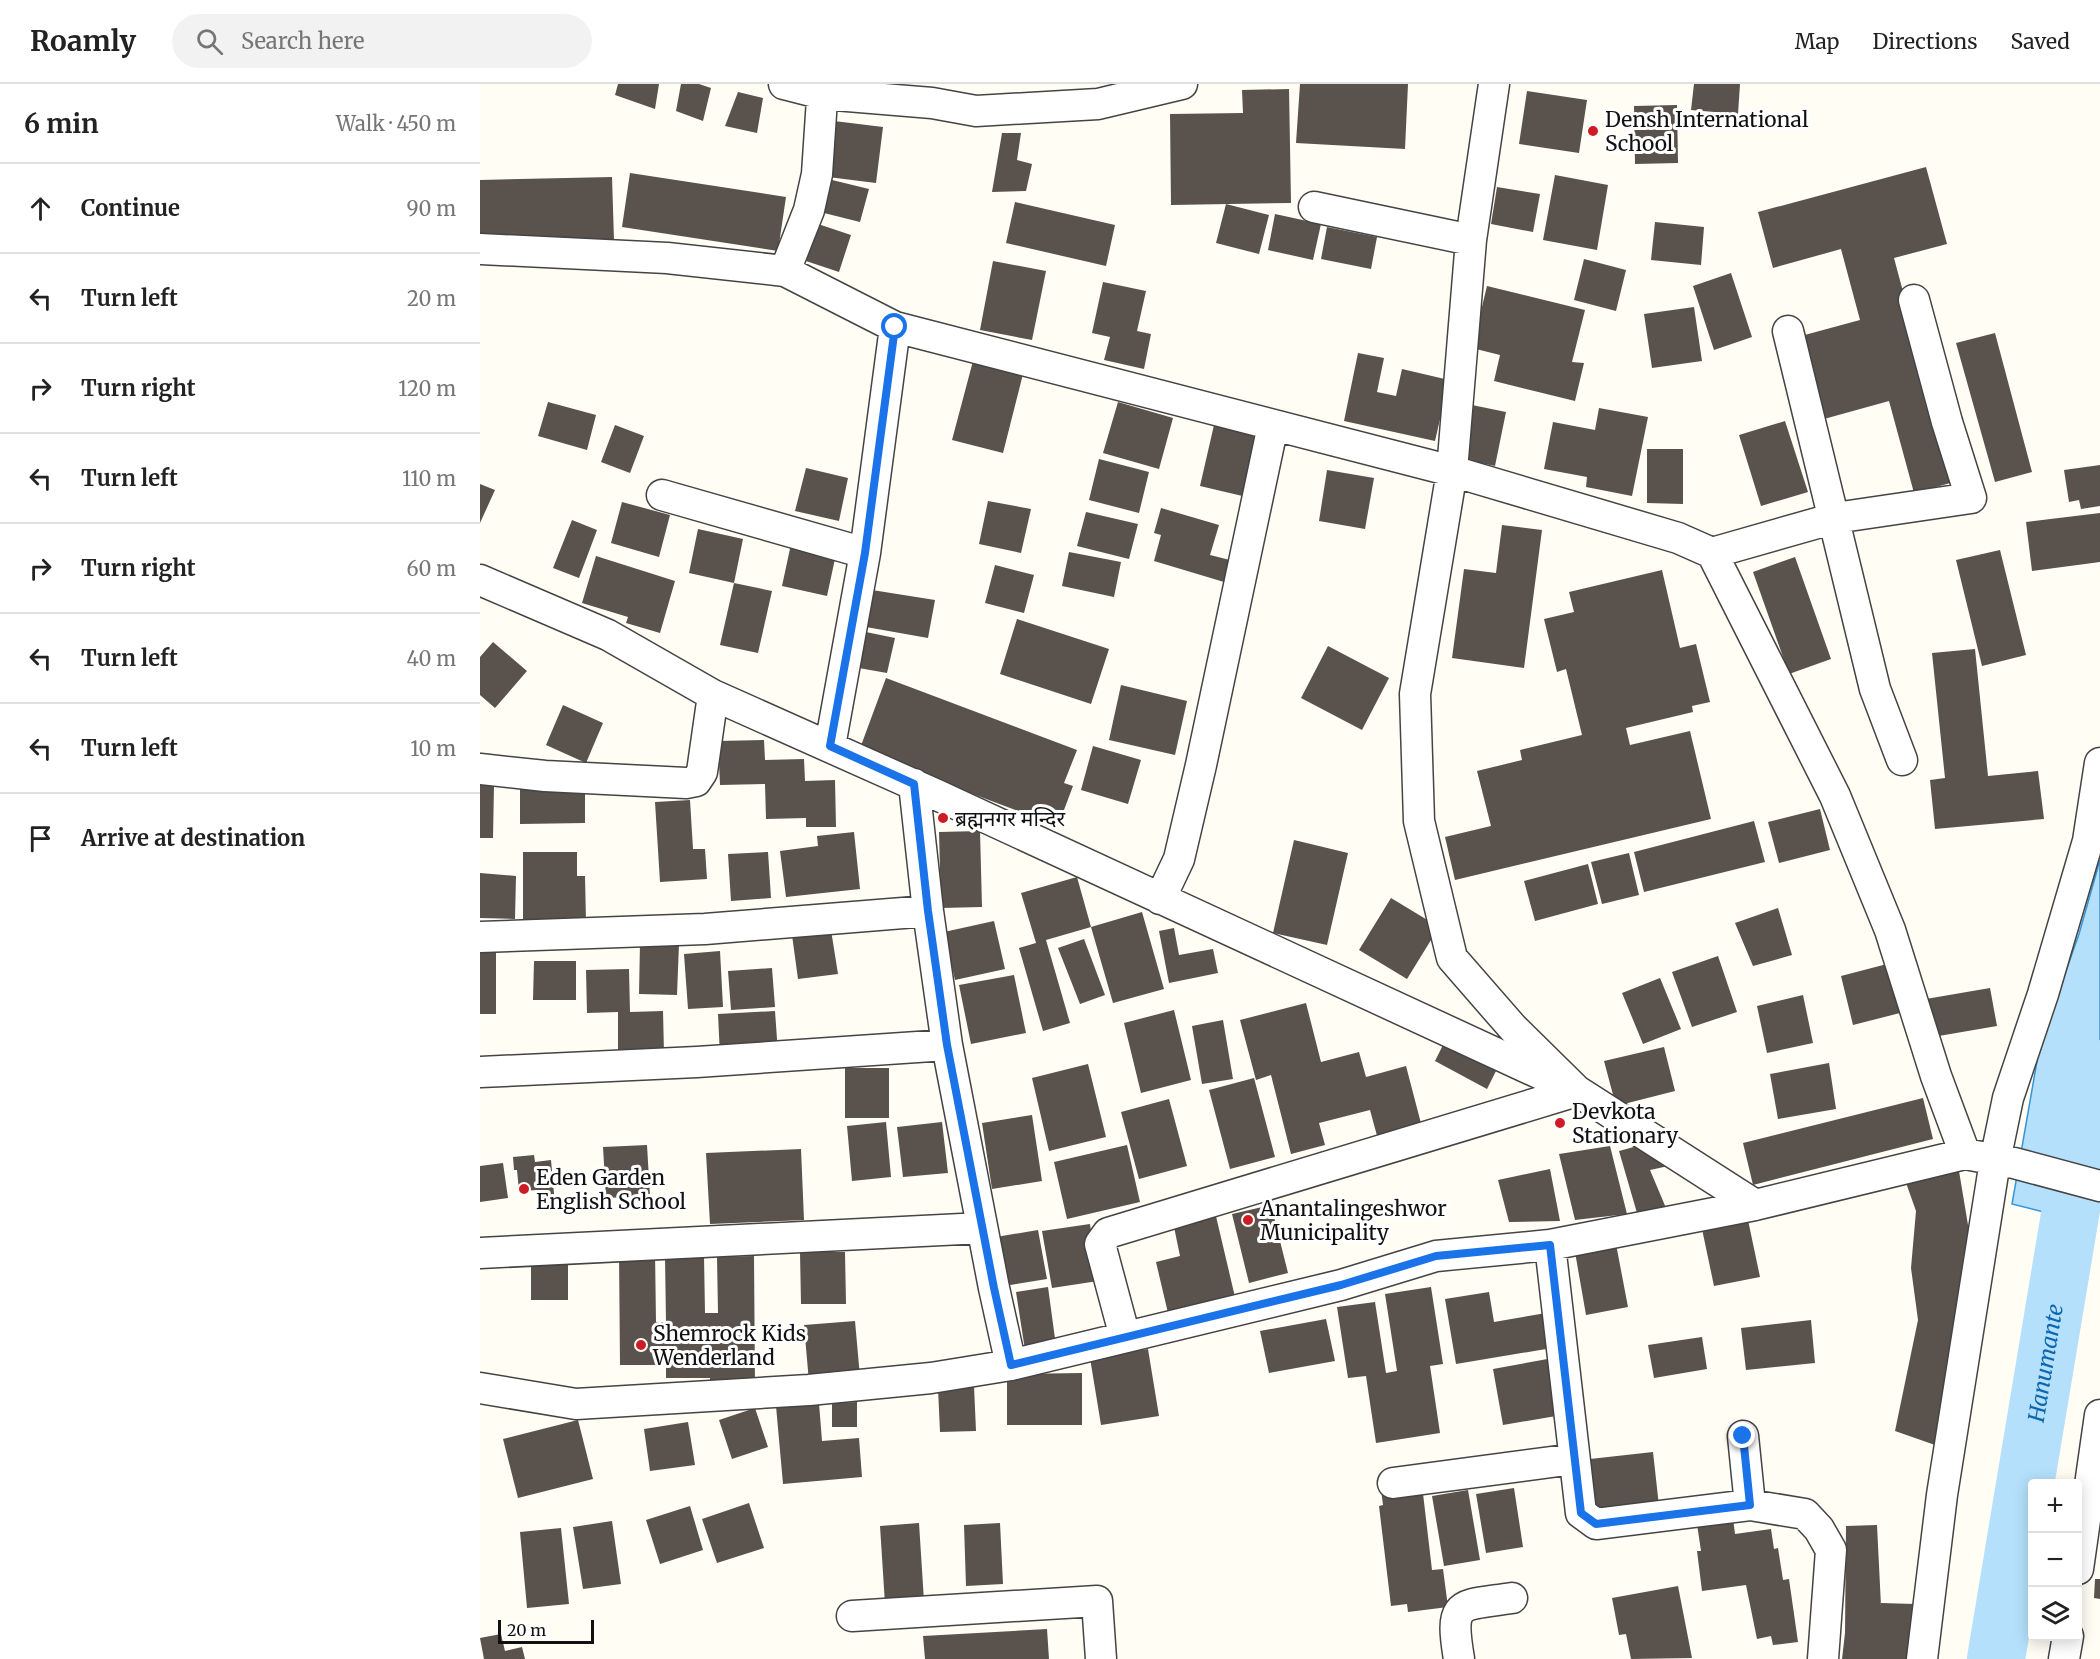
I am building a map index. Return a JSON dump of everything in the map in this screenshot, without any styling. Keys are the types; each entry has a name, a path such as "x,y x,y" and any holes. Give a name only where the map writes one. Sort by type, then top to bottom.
{"street":[{"path":"784,84 823,89 933,94 976,111 1098,104 1182,84"},
{"path":"1494,84 1471,240 1452,471 1415,694 1419,821 1452,958 1513,1028 1577,1091"},
{"path":"785,271 809,210 817,174 823,89"},
{"path":"1314,207 1471,240"},
{"path":"480,249 667,258 785,271 895,327 1452,471 1678,538 1712,553 1835,796 1890,930 1936,1076 1965,1154"},
{"path":"1712,553 1835,518 1971,498 1947,422 1914,300"},
{"path":"830,746 865,553 895,327"},
{"path":"1788,331 1875,689 1902,760"},
{"path":"1160,899 1179,859 1202,765 1274,425"},
{"path":"662,495 865,553"},
{"path":"480,580 608,635 713,695 914,784 1577,1091 1755,1205"},
{"path":"480,769 544,776 686,783 696,781 702,772 713,695"},
{"path":"1922,1659 1942,1495 2005,1162 2008,1098 2043,994 2088,841 2100,763"},
{"path":"914,784 928,911 947,1045 1011,1365"},
{"path":"480,937 705,929 928,911"},
{"path":"480,1072 697,1062 947,1045"},
{"path":"1125,1337 1100,1244 1108,1233 1577,1091"},
{"path":"480,1388 576,1404 817,1389 931,1378 1011,1365 1341,1285 1436,1256 1550,1245 1755,1205 1965,1154 2100,1186"},
{"path":"480,1252 982,1228"},
{"path":"1550,1245 1581,1513 1596,1524 1750,1505 1804,1514 1819,1529 1831,1550 1823,1659"},
{"path":"2082,1541 2100,1415"},
{"path":"1743,1436 1750,1505"},
{"path":"1393,1483 1574,1459"},
{"path":"1459,1659 1455,1633 1456,1618 1460,1610 1467,1605 1512,1598"},
{"path":"852,1616 1097,1601 1101,1659"},
{"path":"2064,1659 2067,1641"}],"water":[{"path":"2100,860 2100,1169 2091,1224 2012,1204 2040,1044 2079,934"}],"building":[{"path":"618,84 659,84 655,109 615,95"},
{"path":"681,84 699,84 711,88 703,121 676,111"},
{"path":"1300,84 1408,84 1405,149 1296,143"},
{"path":"1694,84 1740,84 1738,114 1691,110"},
{"path":"1289,89 1291,203 1171,205 1170,114 1243,113 1242,90"},
{"path":"1527,91 1587,100 1579,153 1519,144"},
{"path":"738,92 763,98 757,133 725,126"},
{"path":"1677,105 1678,163 1635,164 1634,106"},
{"path":"834,121 883,127 876,183 828,177"},
{"path":"1002,133 1021,133 1017,160 1032,164 1026,191 992,192"},
{"path":"1926,167 1947,244 1894,258 1954,482 1914,493 1889,401 1824,419 1801,336 1860,320 1841,249 1773,268 1758,212"},
{"path":"630,173 786,197 778,251 622,227"},
{"path":"1555,175 1608,185 1597,250 1543,240"},
{"path":"612,177 614,240 522,242 480,237 480,180"},
{"path":"828,179 869,189 860,222 820,212"},
{"path":"1497,187 1540,194 1533,232 1491,224"},
{"path":"1015,202 1115,225 1106,266 1006,243"},
{"path":"1226,204 1269,215 1259,254 1216,243"},
{"path":"1275,214 1321,224 1313,260 1268,250"},
{"path":"1655,222 1704,227 1701,265 1651,260"},
{"path":"818,224 851,235 839,272 806,261"},
{"path":"1327,227 1377,237 1371,269 1321,259"},
{"path":"1584,259 1626,270 1616,311 1574,300"},
{"path":"993,261 1046,271 1032,340 980,330"},
{"path":"1731,273 1752,337 1714,350 1693,286"},
{"path":"1103,282 1146,291 1137,331 1151,334 1144,369 1104,360 1110,337 1092,333"},
{"path":"1487,286 1585,310 1572,362 1584,363 1575,401 1494,381 1500,355 1472,348"},
{"path":"1694,307 1702,361 1652,368 1644,314"},
{"path":"1995,333 2032,472 1995,482 1956,343"},
{"path":"1358,353 1384,358 1377,392 1396,396 1402,369 1449,380 1435,441 1344,421"},
{"path":"973,361 1023,374 1003,453 952,440"},
{"path":"548,402 596,415 587,450 538,436"},
{"path":"1118,402 1173,418 1159,469 1103,453"},
{"path":"1472,405 1506,412 1495,466 1460,459"},
{"path":"1599,408 1648,417 1632,496 1586,487 1587,477 1544,469 1553,422 1595,430"},
{"path":"1785,421 1808,492 1761,506 1739,435"},
{"path":"615,425 644,436 630,473 601,462"},
{"path":"1214,425 1258,435 1251,498 1200,486"},
{"path":"1647,449 1683,449 1683,504 1647,503"},
{"path":"1099,459 1149,472 1139,513 1089,500"},
{"path":"2100,465 2100,506 2081,509 2079,500 2069,502 2064,470"},
{"path":"806,468 848,478 839,521 795,511"},
{"path":"1327,470 1374,478 1365,529 1319,521"},
{"path":"480,484 495,490 480,523"},
{"path":"988,501 1031,509 1021,553 979,544"},
{"path":"622,502 670,515 659,557 611,543"},
{"path":"1161,508 1219,525 1210,555 1230,560 1224,582 1154,561 1161,535 1154,533"},
{"path":"1086,512 1138,524 1129,559 1077,546"},
{"path":"2100,513 2100,562 2032,571 2026,522"},
{"path":"572,520 597,530 579,578 553,568"},
{"path":"1502,525 1542,530 1524,668 1452,658 1464,569 1496,573"},
{"path":"698,529 743,539 734,583 689,573"},
{"path":"791,544 836,554 827,596 782,586"},
{"path":"2000,550 2026,655 1982,666 1956,560"},
{"path":"1069,552 1121,562 1114,597 1062,586"},
{"path":"596,556 675,581 660,633 626,623 628,617 582,603"},
{"path":"1795,557 1831,659 1789,674 1753,572"},
{"path":"995,565 1034,575 1024,613 985,603"},
{"path":"1662,570 1680,648 1696,644 1710,702 1692,706 1693,712 1626,728 1630,745 1690,731 1711,819 1455,880 1445,837 1491,826 1477,771 1522,760 1520,750 1582,735 1566,669 1557,672 1544,619 1574,612 1569,592"},
{"path":"734,583 772,591 758,653 720,645"},
{"path":"872,590 935,600 928,638 866,627"},
{"path":"1017,619 1109,649 1091,704 1000,674"},
{"path":"861,631 895,638 887,673 853,667"},
{"path":"493,642 527,671 495,708 480,695 480,657"},
{"path":"1328,646 1389,678 1362,730 1301,698"},
{"path":"1975,649 1988,776 2038,771 2044,819 1935,829 1930,780 1945,778 1932,653"},
{"path":"886,678 1077,750 1064,783 1073,786 1058,826 859,751"},
{"path":"1121,685 1187,701 1175,755 1109,740"},
{"path":"563,705 603,723 586,763 546,745"},
{"path":"764,740 765,760 804,759 805,781 835,780 836,827 806,827 806,818 766,819 765,784 720,785 718,741"},
{"path":"1093,746 1141,760 1128,804 1081,790"},
{"path":"480,785 494,785 493,838 480,838"},
{"path":"520,785 585,785 585,823 520,824"},
{"path":"690,800 693,849 705,849 707,879 660,882 655,802"},
{"path":"1820,809 1830,850 1779,863 1768,822"},
{"path":"1754,821 1765,862 1644,892 1634,852"},
{"path":"980,831 982,907 941,908 939,832"},
{"path":"854,832 860,889 786,897 780,851 818,846 817,836"},
{"path":"1294,840 1348,853 1327,945 1273,933"},
{"path":"523,852 577,852 577,876 585,876 586,923 523,923"},
{"path":"768,852 771,898 731,901 728,854"},
{"path":"1629,853 1639,895 1602,904 1591,862"},
{"path":"1588,864 1598,904 1535,921 1524,881"},
{"path":"480,873 516,876 515,919 480,918"},
{"path":"1077,877 1091,927 1046,940 1070,1023 1043,1031 1019,948 1036,943 1021,893"},
{"path":"1391,898 1439,927 1407,979 1359,950"},
{"path":"1778,908 1792,955 1753,966 1735,923"},
{"path":"1142,912 1164,989 1113,1003 1091,927"},
{"path":"994,921 1005,969 955,980 944,932"},
{"path":"1174,928 1179,955 1213,949 1218,973 1169,983 1159,931"},
{"path":"831,930 838,974 798,979 792,935"},
{"path":"1084,939 1105,995 1080,1004 1058,948"},
{"path":"640,943 679,944 677,995 639,994"},
{"path":"480,947 496,947 496,1014 480,1014"},
{"path":"720,951 723,1007 688,1009 684,954"},
{"path":"1718,956 1737,1012 1692,1027 1672,972"},
{"path":"534,961 576,961 576,1000 533,1000"},
{"path":"1887,964 1900,1013 1853,1025 1841,976"},
{"path":"772,968 775,1007 731,1010 728,971"},
{"path":"629,969 630,1012 663,1011 664,1053 618,1053 618,1012 587,1013 586,970"},
{"path":"1014,975 1026,1033 971,1044 959,985"},
{"path":"1660,978 1681,1029 1643,1044 1622,993"},
{"path":"1990,988 1997,1026 1927,1038 1920,1000"},
{"path":"1803,995 1813,1043 1767,1053 1757,1006"},
{"path":"1306,1003 1321,1062 1359,1052 1366,1077 1406,1066 1423,1131 1379,1143 1370,1110 1319,1123 1325,1145 1291,1154 1271,1075 1256,1080 1240,1020"},
{"path":"1174,1010 1191,1080 1141,1093 1124,1023"},
{"path":"775,1011 778,1053 720,1056 718,1014"},
{"path":"1223,1020 1233,1079 1202,1084 1192,1026"},
{"path":"1444,1043 1496,1071 1487,1089 1435,1061"},
{"path":"1664,1047 1675,1091 1616,1106 1604,1061"},
{"path":"1829,1063 1836,1109 1778,1119 1770,1074"},
{"path":"1088,1064 1106,1137 1049,1151 1032,1078"},
{"path":"845,1068 889,1068 889,1118 845,1118"},
{"path":"1254,1078 1275,1157 1230,1169 1209,1090"},
{"path":"1923,1098 1933,1139 1753,1185 1743,1143"},
{"path":"1169,1099 1187,1166 1139,1179 1121,1112"},
{"path":"1032,1115 1042,1181 992,1189 982,1123"},
{"path":"886,1122 891,1177 852,1181 847,1126"},
{"path":"942,1122 948,1173 903,1177 897,1127"},
{"path":"647,1145 650,1196 606,1198 603,1147"},
{"path":"1127,1145 1140,1202 1067,1219 1054,1162"},
{"path":"1641,1145 1673,1165 1650,1170 1666,1208 1637,1213 1619,1151"},
{"path":"1610,1146 1627,1214 1575,1220 1559,1154"},
{"path":"801,1149 804,1220 710,1224 706,1153"},
{"path":"534,1155 535,1162 551,1160 555,1205 540,1206 538,1190 519,1191 513,1157"},
{"path":"503,1163 508,1198 480,1202 480,1166"},
{"path":"1958,1165 1970,1237 1935,1445 1895,1431 1918,1320 1911,1268 1916,1211 1905,1180"},
{"path":"1550,1169 1560,1221 1509,1222 1498,1180"},
{"path":"1271,1205 1288,1273 1249,1283 1232,1214"},
{"path":"1215,1212 1235,1297 1168,1313 1156,1262 1180,1256 1173,1222"},
{"path":"1748,1220 1760,1277 1714,1286 1702,1229"},
{"path":"1090,1224 1098,1281 1052,1288 1042,1231"},
{"path":"1038,1230 1047,1279 1004,1286 996,1237"},
{"path":"1616,1244 1628,1307 1586,1315 1575,1252"},
{"path":"619,1252 655,1252 656,1322 666,1322 665,1256 704,1256 705,1313 718,1313 717,1257 754,1256 755,1387 710,1387 710,1378 666,1378 666,1365 620,1365"},
{"path":"800,1252 845,1252 846,1304 801,1304"},
{"path":"531,1264 568,1265 568,1300 531,1300"},
{"path":"1048,1287 1056,1346 1025,1350 1016,1292"},
{"path":"1431,1287 1443,1364 1430,1366 1440,1433 1376,1443 1366,1376 1348,1378 1337,1307 1375,1302 1386,1373 1397,1371 1385,1294"},
{"path":"1489,1292 1494,1322 1546,1313 1552,1348 1456,1364 1445,1299"},
{"path":"1326,1319 1335,1361 1269,1373 1260,1331"},
{"path":"1811,1320 1815,1363 1746,1370 1741,1328"},
{"path":"855,1321 860,1377 809,1382 804,1325"},
{"path":"1702,1337 1707,1369 1654,1378 1648,1345"},
{"path":"1148,1349 1159,1416 1101,1425 1090,1358"},
{"path":"1553,1358 1562,1415 1503,1425 1493,1369"},
{"path":"1082,1373 1082,1425 1007,1425 1007,1374"},
{"path":"974,1386 976,1431 940,1432 938,1388"},
{"path":"857,1402 857,1427 832,1427 832,1403"},
{"path":"819,1403 822,1441 859,1438 862,1477 783,1484 776,1406"},
{"path":"755,1408 768,1447 732,1459 719,1420"},
{"path":"578,1420 593,1479 518,1498 503,1439"},
{"path":"688,1422 695,1465 650,1471 644,1429"},
{"path":"1653,1452 1659,1506 1596,1513 1590,1459"},
{"path":"1422,1485 1432,1570 1443,1569 1448,1607 1408,1612 1407,1604 1391,1606 1379,1506 1383,1505 1381,1490"},
{"path":"1514,1488 1523,1547 1486,1553 1476,1494"},
{"path":"1468,1490 1480,1560 1444,1566 1432,1496"},
{"path":"749,1503 764,1548 717,1563 702,1519"},
{"path":"690,1506 703,1550 660,1564 646,1520"},
{"path":"1733,1518 1735,1534 1771,1529 1774,1549 1778,1548 1783,1580 1789,1579 1798,1642 1773,1645 1771,1636 1757,1639 1746,1585 1702,1591 1697,1551 1701,1551 1697,1524"},
{"path":"612,1521 621,1584 583,1589 573,1527"},
{"path":"919,1523 924,1601 885,1604 880,1526"},
{"path":"1000,1523 1003,1584 966,1586 964,1525"},
{"path":"1877,1525 1881,1606 1881,1603 1915,1604 1906,1659 1842,1659 1845,1633 1846,1526"},
{"path":"561,1528 569,1604 527,1608 520,1532"},
{"path":"2095,1579 2100,1579 2100,1599 2094,1598"},
{"path":"1678,1586 1692,1658 1631,1659 1626,1634 1619,1635 1612,1598"},
{"path":"1047,1629 1049,1659 925,1659 923,1636"},
{"path":"501,1634 505,1651 522,1647 525,1659 484,1659 480,1638"}],"waterway":[{"name":"Hanumante","path":"1996,1659 2072,1203 2100,1069"}],"place":[{"name":"Densh International School","path":"1593,131"},
{"name":"ब्रह्मनगर मन्दिर","path":"943,818"},
{"name":"Devkota Stationary","path":"1560,1123"},
{"name":"Eden Garden English School","path":"524,1189"},
{"name":"Anantalingeshwor Municipality","path":"1248,1220"},
{"name":"Shemrock Kids Wenderland","path":"641,1345"}],"route":[{"path":"895,327 865,553 830,746 914,784 928,911 947,1045 978,1212 1011,1365 1341,1285 1436,1256 1550,1245 1581,1513 1596,1524 1750,1505 1743,1436"}]}
